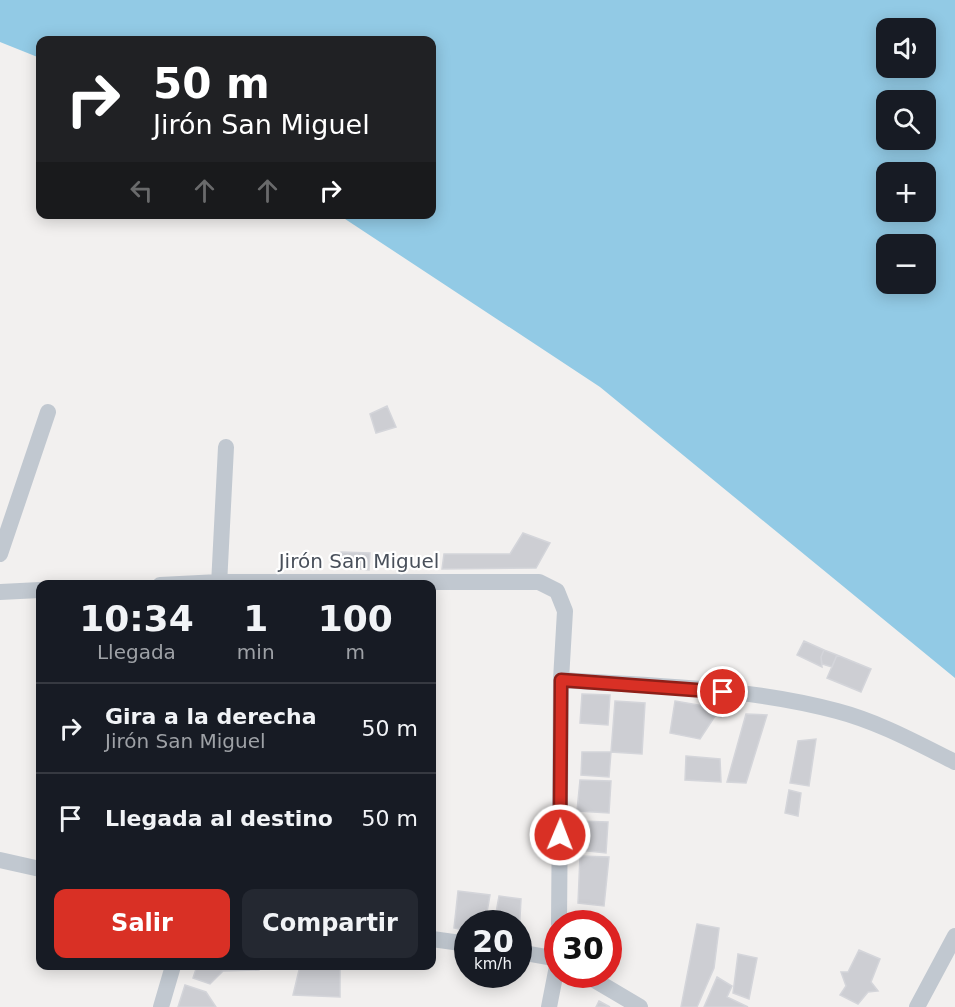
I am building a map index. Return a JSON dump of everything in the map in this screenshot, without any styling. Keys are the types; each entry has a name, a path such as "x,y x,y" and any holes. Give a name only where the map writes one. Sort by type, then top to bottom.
{"street":[{"path":"0,554 48,412"},
{"path":"219,580 226,447"},
{"name":"Jirón San Miguel","path":"436,583 539,582 557,591 565,611 561,680"},
{"path":"0,592 36,590"},
{"path":"559,910 561,680 746,693 800,702 889,729 955,762"},
{"path":"0,860 36,868"},
{"path":"917,1007 955,936"},
{"path":"436,940 454,942"},
{"path":"161,1007 172,970"},
{"path":"549,1007 553,988"},
{"path":"608,988 640,1007"}],"water":[{"path":"0,0 955,0 955,678 600,387 345,219 436,219 436,36 36,36 36,56 0,42"}],"building":[{"path":"387,406 396,427 376,433 370,414"},
{"path":"523,533 550,543 536,568 442,569 444,554 510,554"},
{"path":"341,552 370,553 369,570 340,567"},
{"path":"804,641 824,650 821,657 822,667 797,655"},
{"path":"824,650 837,655 832,667 822,664 821,657"},
{"path":"837,655 871,669 861,692 827,678"},
{"path":"582,694 610,695 608,725 580,723"},
{"path":"615,701 645,703 642,754 611,752"},
{"path":"675,701 722,709 721,717 715,716 700,739 670,733"},
{"path":"746,714 767,715 746,783 727,782"},
{"path":"816,739 809,786 790,783 798,741"},
{"path":"582,752 611,752 609,777 581,775"},
{"path":"686,756 720,759 721,782 685,780"},
{"path":"580,780 611,781 609,813 577,811"},
{"path":"789,790 801,793 798,816 785,813"},
{"path":"580,821 608,822 606,853 579,850"},
{"path":"580,856 609,857 604,906 578,903"},
{"path":"458,891 490,895 487,910 456,910"},
{"path":"499,896 521,899 520,910 496,910"},
{"path":"697,924 719,928 714,968 697,1007 681,1007"},
{"path":"859,950 880,959 871,982 878,991 868,992 858,1004 840,995 846,986 841,972 848,972"},
{"path":"738,954 757,958 749,999 733,993"},
{"path":"196,970 259,970 223,971 210,984 193,978"},
{"path":"299,970 340,970 340,997 293,995"},
{"path":"717,977 732,986 727,997 748,1007 704,1007"},
{"path":"185,985 206,992 216,1007 178,1007"},
{"path":"599,1001 610,1007 596,1007"}],"route":[{"path":"560,835 561,680 723,692"}]}
